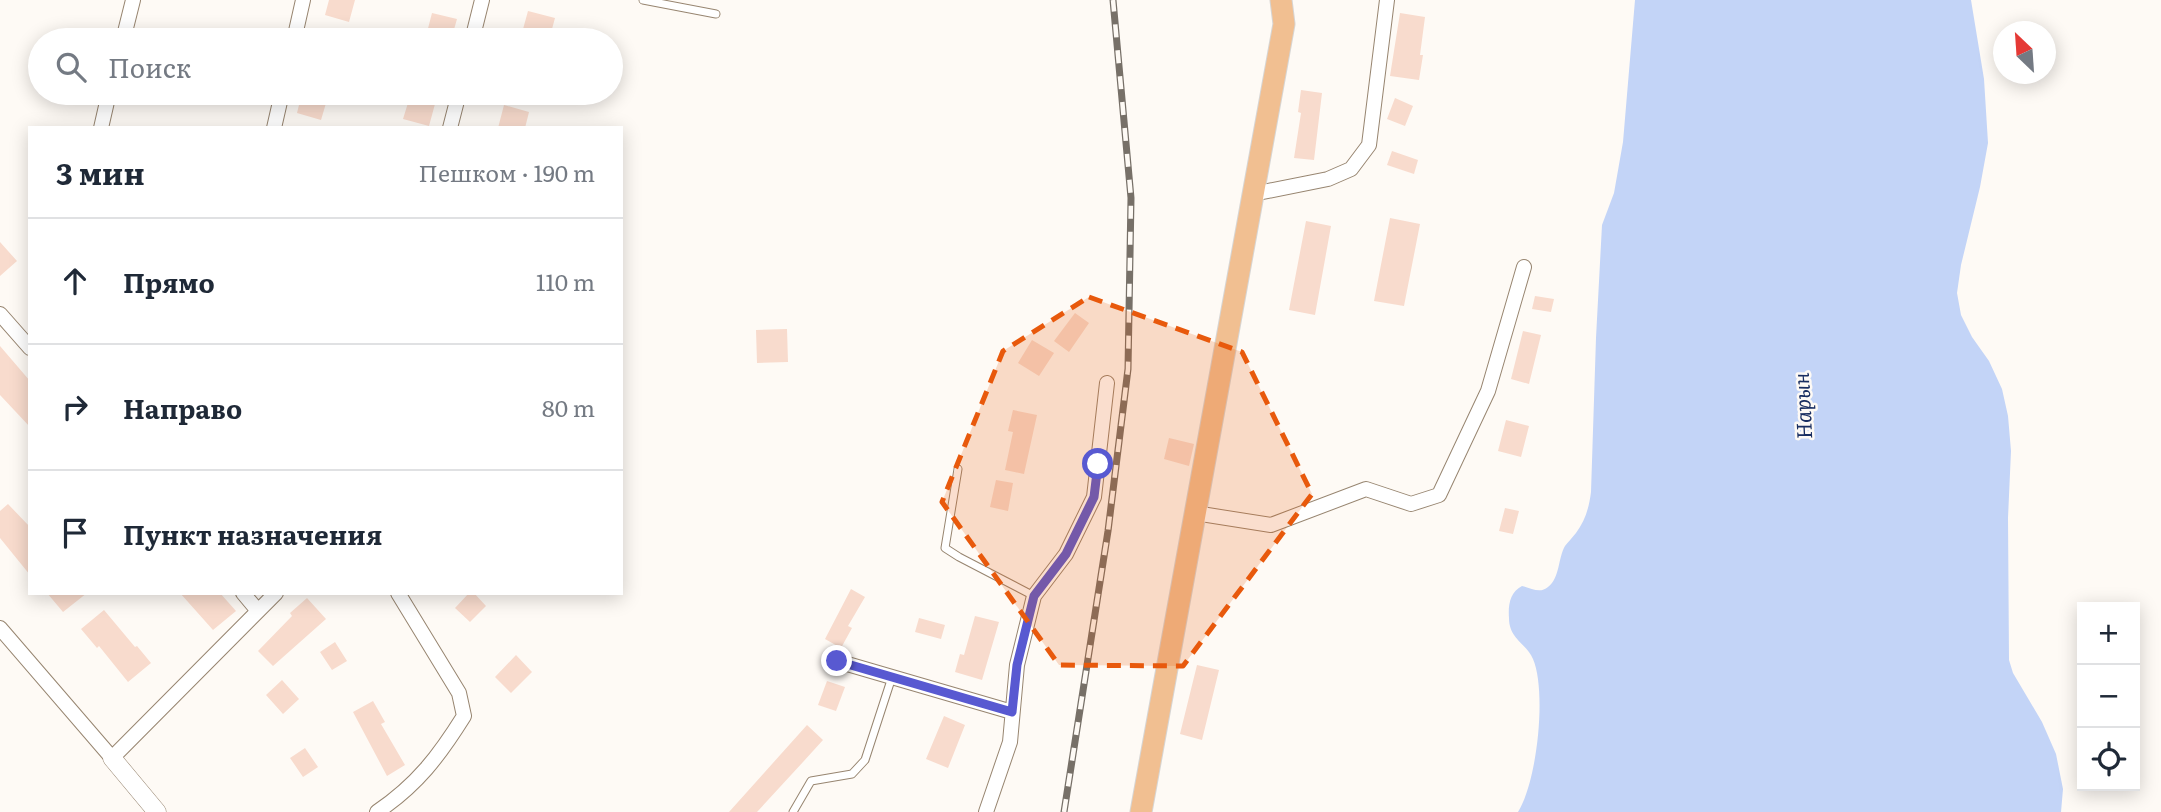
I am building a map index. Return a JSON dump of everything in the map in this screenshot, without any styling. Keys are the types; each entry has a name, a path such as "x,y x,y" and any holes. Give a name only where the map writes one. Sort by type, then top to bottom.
{"main road":[{"path":"1141,812 1284,24 1281,0"}],"street":[{"path":"126,28 133,0"},
{"path":"297,28 303,0"},
{"path":"475,28 482,0"},
{"path":"1253,194 1328,179 1352,169 1369,145 1387,0"},
{"path":"101,126 107,105"},
{"path":"274,126 279,105"},
{"path":"450,126 455,105"},
{"path":"1195,513 1271,525 1366,489 1411,503 1439,495 1488,391 1524,267"},
{"path":"0,314 28,346"},
{"path":"986,812 1010,743 1017,665 1034,596 1066,554 1094,497 1107,383"},
{"path":"245,595 258,611"},
{"path":"112,758 274,595"},
{"path":"377,812 403,794 441,753 464,716 459,693 399,595"},
{"path":"0,628 157,812"},
{"path":"837,661 1012,712"}],"lane":[{"path":"643,0 716,14"},
{"path":"958,469 945,548 1034,596"},
{"path":"793,812 811,781 852,774 865,760 892,677"}],"highlighted area":[{"path":"1089,297 1242,352 1312,494 1183,666 1059,665 942,502 1003,351"}],"water":[{"name":"Нарын","path":"1635,0 1971,0 1984,79 1988,143 1957,293 1961,315 1989,361 2002,389 2008,416 2011,451 2008,518 2009,660 2013,673 2042,722 2056,754 2063,789 2061,812 1518,812 1525,798 1535,759 1539,693 1533,659 1510,625 1510,604 1512,595 1522,586 1542,590 1552,583 1565,546 1582,524 1589,503 1602,225 1614,193 1623,142"}],"building":[{"path":"329,0 355,0 349,22 325,15"},
{"path":"528,11 555,18 552,28 523,28"},
{"path":"432,13 457,19 454,28 428,28"},
{"path":"1400,13 1425,17 1419,80 1390,76"},
{"path":"1301,90 1322,93 1314,160 1294,158 1301,113 1298,112"},
{"path":"1395,98 1413,106 1405,126 1387,119"},
{"path":"299,105 325,105 321,120 297,113"},
{"path":"407,105 435,105 429,126 403,119"},
{"path":"504,105 529,112 526,126 499,126"},
{"path":"1392,151 1418,160 1414,174 1387,165"},
{"path":"1390,218 1420,224 1404,306 1374,301"},
{"path":"1306,221 1331,226 1315,315 1289,310"},
{"path":"0,242 17,261 0,276"},
{"path":"1535,296 1554,299 1551,312 1532,309"},
{"path":"1075,313 1089,323 1069,352 1054,341"},
{"path":"787,329 788,362 757,363 756,330"},
{"path":"1523,331 1541,335 1529,384 1511,379"},
{"path":"1032,340 1054,353 1039,376 1018,363"},
{"path":"0,346 28,379 28,425 0,395"},
{"path":"1013,410 1037,415 1024,474 1005,470 1013,432 1008,431"},
{"path":"1506,420 1529,426 1521,457 1498,451"},
{"path":"1169,438 1194,444 1189,466 1164,459"},
{"path":"996,480 1013,483 1008,511 990,507"},
{"path":"8,504 28,525 28,573 0,538 0,511"},
{"path":"1505,508 1519,511 1513,534 1499,531"},
{"path":"851,589 865,597 848,626 852,628 841,648 825,639"},
{"path":"49,595 84,595 63,612"},
{"path":"182,595 222,595 236,611 213,630"},
{"path":"467,595 476,595 486,606 470,622 455,608"},
{"path":"307,598 326,619 273,666 258,651 292,616 290,613"},
{"path":"104,610 151,663 128,682 99,646 97,648 81,629"},
{"path":"975,616 999,622 982,680 955,672 960,654 964,655"},
{"path":"919,618 945,625 941,639 915,632"},
{"path":"335,642 347,661 332,670 320,652"},
{"path":"516,655 532,672 511,693 495,677"},
{"path":"1197,665 1219,670 1202,740 1180,734"},
{"path":"282,680 299,699 283,714 266,695"},
{"path":"827,681 845,687 836,711 818,705"},
{"path":"373,701 385,722 381,724 405,765 387,776 353,712"},
{"path":"944,716 965,725 948,768 926,759"},
{"path":"807,725 823,740 757,812 729,812"},
{"path":"305,748 318,767 303,777 290,758"}],"railway":[{"path":"1064,812 1108,531 1128,369 1131,198 1113,0"}],"route":[{"path":"837,661 1012,712 1017,665 1034,596 1066,554 1094,497 1098,464"}]}
